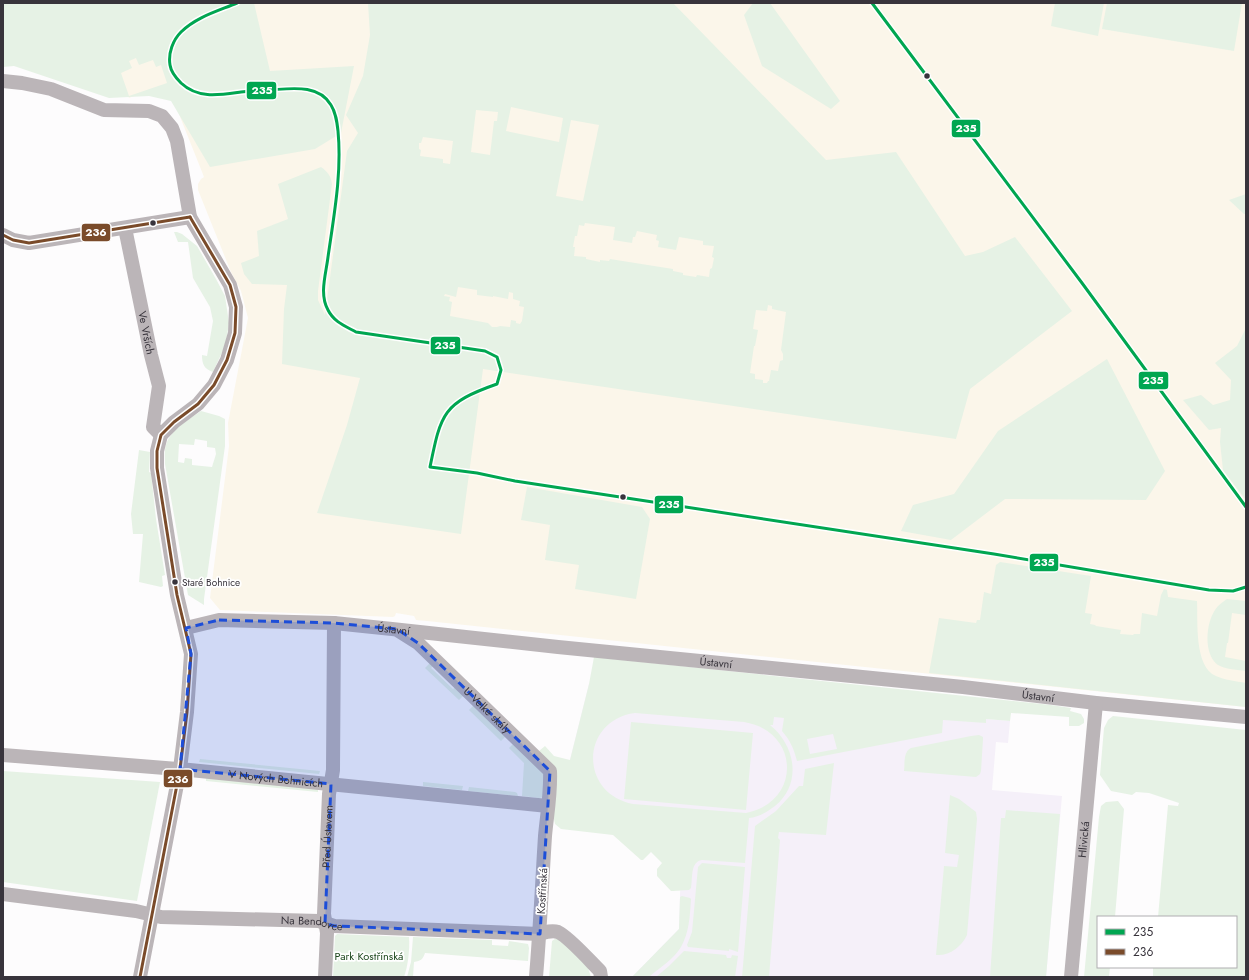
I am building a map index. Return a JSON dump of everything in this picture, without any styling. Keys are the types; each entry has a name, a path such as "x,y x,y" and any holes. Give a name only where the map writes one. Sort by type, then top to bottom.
{"street":[{"path":"3,81 22,83 51,90 104,110 149,111 162,116 172,128 177,141 190,217 230,285 236,307 235,333 227,360 214,385 198,404 174,422 161,435 157,451 158,468 177,596 186,628 191,654 187,712 180,769 140,977"},
{"path":"3,235 13,240 29,244 190,217"},
{"name":"Ve Vrších","path":"125,228 149,348 159,386 153,427 161,435"},
{"name":"Ústavní","path":"186,628 219,620 334,623 1096,703 1246,717"},
{"name":"Před Ústavem","path":"325,977 327,933 324,914 328,802 334,770 334,623"},
{"name":"U Velké skály","path":"398,629 418,643 550,771 548,806"},
{"name":"Hlivická","path":"1071,977 1096,703"},
{"name":"V Nových Bohnicích","path":"3,755 180,769 548,806"},
{"name":"Kostřínská","path":"536,977 548,806"},
{"name":"Na Bendovce","path":"3,894 136,911 161,917 319,921 334,926 540,934 550,931 557,932 565,936 600,971 601,977"}],"highlighted area":[{"path":"219,620 334,623 397,629 418,643 550,771 540,934 334,926 325,923 331,784 180,769 191,654 186,628"}],"shaded area":[{"path":"3,3 1246,3 1246,707 416,620 414,616 396,613 393,617 220,610 210,598 229,446 228,423 248,318 241,291 231,272 198,190 198,184 204,177 167,84 129,98 124,90 3,55"},
{"path":"589,684 1010,721 1008,743 996,742 992,790 1062,796 1046,977 632,977 679,929 681,864 570,760"}],"green space":[{"path":"254,3 270,71 354,66 341,133 315,149 210,167 171,101 149,96 109,98 14,66 3,67 3,4","holes":["136,58 139,65 153,60 156,67 161,65 167,83 129,96 121,73 132,68 129,61"]},
{"path":"368,3 673,3 826,160 896,152 965,256 983,252 1015,237 1072,311 970,389 956,439 483,369 461,534 317,513 347,425 360,378 282,364 284,309 287,285 252,284 244,274 241,263 259,256 257,231 288,219 278,184 321,167 329,174 332,184 318,291 318,300 325,315 347,151 358,133 346,115 363,76 370,35","holes":["511,107 563,118 559,142 506,131","476,110 498,112 497,121 494,121 490,155 471,152","571,120 599,125 583,201 556,196","423,137 453,141 450,164 443,163 443,159 420,156 421,150 419,149 419,143 421,143","585,223 615,227 613,240 632,243 633,237 635,237 637,231 657,235 656,240 659,241 658,247 676,250 679,237 703,241 703,245 714,246 712,257 714,258 709,277 683,275 683,273 673,271 673,269 610,259 609,261 600,260 600,262 586,259 586,257 574,256 575,247 573,247 579,225 584,226","458,287 477,290 477,295 508,299 509,292 513,293 513,299 520,301 519,306 524,307 522,321 520,324 511,320 510,327 492,327 488,323 450,316 452,302 449,301 450,297 444,296 445,294 456,297","768,305 772,306 772,309 786,312 781,350 783,360 780,361 778,371 771,370 769,381 767,383 763,383 763,380 755,379 755,374 750,373 758,330 753,329 756,310 767,311"]},
{"path":"753,3 770,3 840,101 831,109 762,66 744,15"},
{"path":"1055,3 1104,3 1098,36 1051,26"},
{"path":"1107,3 1242,3 1234,51 1102,29"},
{"path":"1246,194 1246,214 1244,214 1229,200"},
{"path":"174,232 182,234 197,246 225,296 229,323 227,336 224,348 213,372 206,368 203,364 202,358 202,355 207,356 213,321 210,307 193,278 188,242 178,242"},
{"path":"1246,328 1246,500 1223,470 1220,442 1221,428 1209,430 1183,400 1201,395 1213,405 1230,400 1231,380 1215,363 1237,346"},
{"path":"1107,359 1165,471 1146,500 1005,499 951,540 901,531 913,505 954,494 998,431"},
{"path":"201,411 225,419 225,446 204,605 188,595 165,464 165,450 168,439 186,421","holes":["195,439 207,441 207,447 215,448 216,454 212,467 192,465 192,459 185,458 184,463 178,462 179,444 194,445"]},
{"path":"139,450 150,452 149,472 151,473 156,519 165,575 162,576 163,586 161,587 139,582 143,534 133,534 131,514"},
{"path":"527,487 642,507 650,519 636,599 575,589 579,565 545,560 550,525 521,520"},
{"path":"1000,562 1091,576 1085,613 1092,614 1090,624 1121,630 1120,634 1140,634 1142,613 1157,616 1161,595 1164,589 1167,590 1168,597 1197,601 1199,643 1204,663 1209,671 1216,676 1246,683 1246,707 929,673 939,618 976,623 977,620 980,620 984,592 991,594 996,565"},
{"path":"1227,599 1246,601 1246,615 1232,613 1225,657 1246,661 1246,671 1218,665 1210,654 1208,646 1208,630 1212,616 1216,608"},
{"path":"594,657 1051,705 1071,708 1070,711 1081,714 1084,719 1084,723 1079,726 1069,726 1069,717 1011,713 1010,721 986,719 986,723 943,720 942,733 797,761 791,745 782,731 784,718 774,717 773,725 770,725 786,743 792,765 792,776 784,797 775,806 763,814 749,818 745,863 698,861 694,867 691,888 689,890 671,891 657,876 657,869 662,863 651,852 643,860 641,860 613,835 561,829 555,824 539,751 545,746 554,756 570,760 589,684","holes":["635,713 744,722 762,728 776,738 784,752 787,767 785,782 777,795 764,806 746,813 633,804 615,797 603,786 595,772 593,757 596,742 604,729 617,718","833,734 837,749 810,754 807,739"]},
{"path":"431,662 434,665 431,668 453,689 457,686 465,694 459,700 425,668"},
{"path":"475,704 507,735 501,741 469,710"},
{"path":"1113,716 1246,730 1246,977 1153,977 1153,968 1237,968 1237,916 1158,916 1168,805 1178,806 1179,803 1149,793 1136,792 1132,795 1111,791 1100,775 1104,728 1108,720"},
{"path":"631,722 753,733 746,810 624,799"},
{"path":"979,735 983,737 981,771 976,777 904,771 906,755 908,750 911,748"},
{"path":"515,742 544,772 544,797 539,798 522,796 524,763 509,748"},
{"path":"200,759 320,771 319,774 199,762"},
{"path":"834,763 826,835 779,832 778,838 780,840 769,977 742,977 755,826 776,811 799,786 803,786 805,769"},
{"path":"3,771 160,782 137,901 3,882"},
{"path":"206,778 318,789 318,792 206,781"},
{"path":"423,782 463,786 462,790 423,786"},
{"path":"469,787 515,792 518,796 468,791"},
{"path":"950,795 959,799 976,812 977,819 967,935 962,943 954,950 946,954 936,955 944,866 957,867 959,855 945,853"},
{"path":"1118,801 1124,809 1115,916 1097,916 1097,968 1110,968 1109,977 1084,977 1099,817 1101,806 1106,802"},
{"path":"1006,810 1060,814 1046,977 990,977 1001,818 1005,818"},
{"path":"702,863 745,867 738,952 729,949 729,951 688,947 687,945 692,932 698,867"},
{"path":"682,896 691,899 690,918 684,942 681,947 670,959 649,977 632,977 679,929 680,897"},
{"name":"Park Kostřínská","path":"337,934 409,937 407,968 404,977 333,977 335,936"},
{"path":"413,937 492,940 492,945 508,946 509,941 528,944 528,961 425,953 421,959 414,962 413,977 407,977 411,962"},
{"path":"559,939 587,965 591,977 549,977 552,941"},
{"path":"684,951 726,955 727,958 731,958 732,955 738,956 735,977 656,977"}],"transit line":[{"name":"235","path":"237,3 200,18 181,32 172,47 170,56 171,68 174,75 181,83 194,92 202,94 217,95 302,89 319,93 333,108 337,124 339,162 335,210 324,284 325,304 330,314 340,323 356,332 485,351 497,357 501,370 497,384 465,397 447,412 438,434 430,467 477,473 515,481 994,554 1209,590 1233,591 1246,587"},
{"name":"235","path":"872,3 1082,283 1246,507"},
{"name":"236","path":"3,235 13,240 29,243 190,217"},
{"name":"236","path":"140,977 180,769 187,712 191,654 177,595 157,468 157,451 161,435 174,422 198,404 214,385 227,360 235,333 236,307 230,285 190,217"}],"place":[{"name":"Staré Bohnice","path":"175,582"}]}
